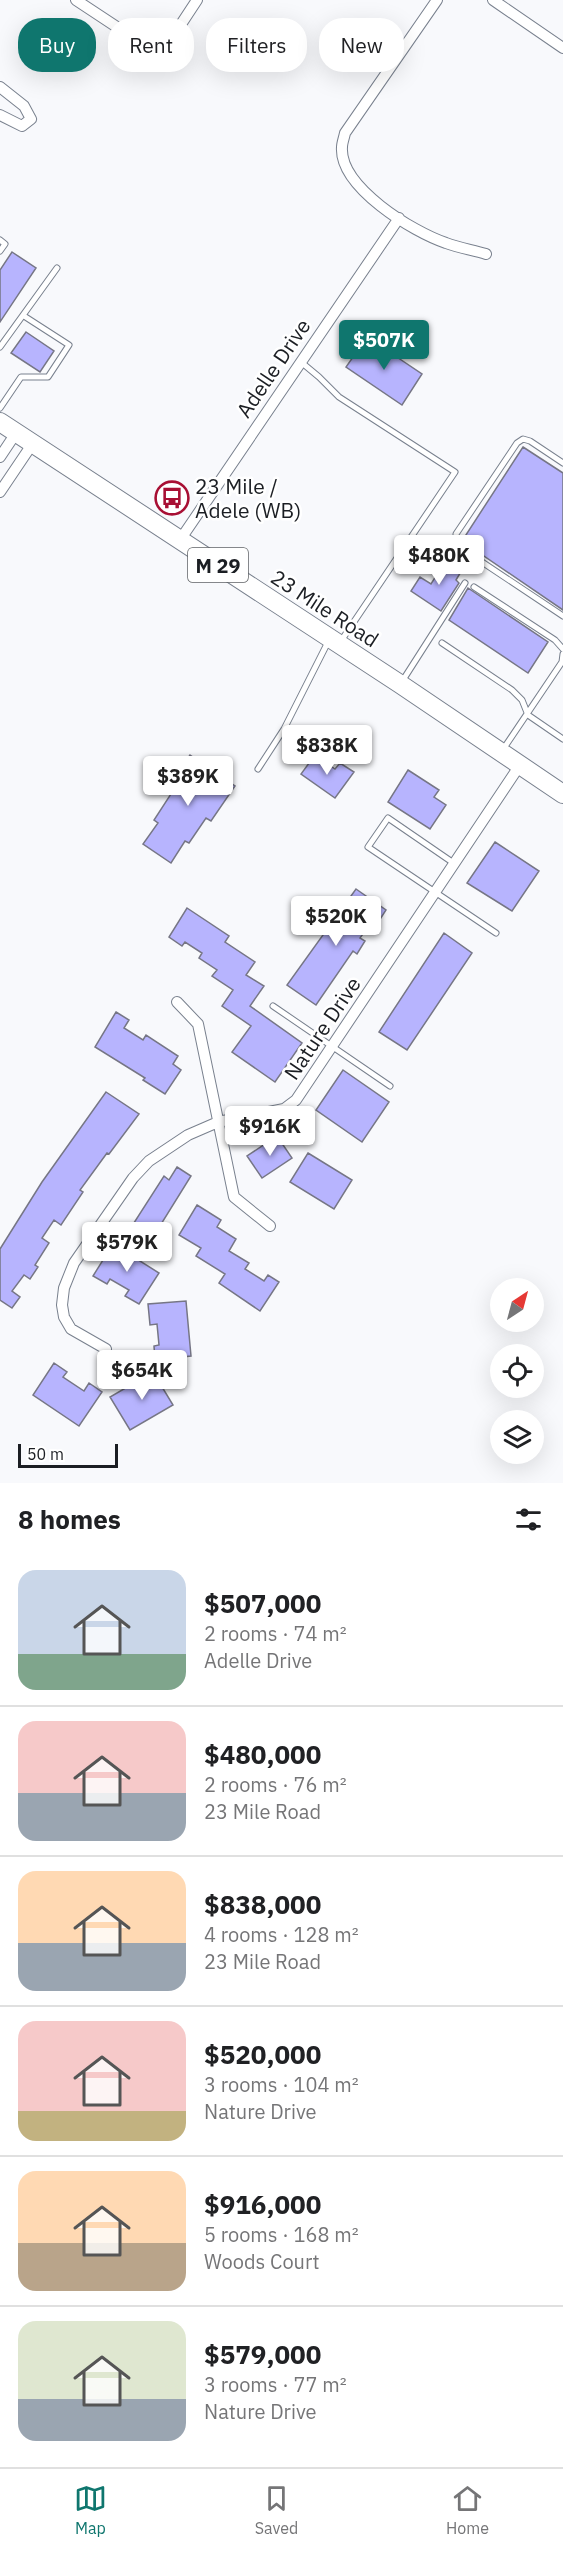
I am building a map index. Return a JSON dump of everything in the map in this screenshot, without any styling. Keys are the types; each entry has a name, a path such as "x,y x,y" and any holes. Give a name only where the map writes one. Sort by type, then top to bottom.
{"main road":[{"name":"23 Mile Road","path":"0,422 335,641 563,794"}],"street":[{"path":"75,0 138,41 158,46 172,38 197,0"},
{"path":"437,0 345,133 342,148 348,170 363,192 399,218 446,243 486,254"},
{"path":"493,0 563,48"},
{"path":"0,87 24,106 31,119 22,126 0,115"},
{"name":"Adelle Drive","path":"180,540 399,218"},
{"path":"0,456 16,433"},
{"path":"0,492 33,443"},
{"name":"Nature Drive","path":"106,1349 71,1329 64,1317 62,1305 64,1288 74,1263 133,1178 149,1161 188,1135 218,1122 284,1108 296,1100 520,765"},
{"path":"177,1002 198,1024 234,1197 270,1226"}],"lane":[{"path":"0,240 5,244 0,251"},
{"path":"0,347 57,268"},
{"path":"0,408 21,377 48,377 69,345 24,316"},
{"path":"258,769 335,641 455,472 339,397 320,377 301,362"},
{"path":"563,463 530,441 523,439 517,443 456,534 456,541 461,548 563,616"},
{"path":"400,684 465,583"},
{"path":"474,587 555,640 563,649"},
{"path":"442,643 512,690 522,700 528,715 563,739"},
{"path":"501,752 562,662 563,654"},
{"path":"455,864 387,818 368,846 496,933"},
{"path":"273,1006 390,1086"}],"building":[{"path":"12,252 36,268 0,322 0,270"},
{"path":"26,332 54,351 40,372 11,353"},
{"path":"367,337 422,374 402,405 346,367"},
{"path":"523,447 563,473 563,610 462,541"},
{"path":"446,560 462,570 456,580 459,583 441,611 411,591 420,577 431,584"},
{"path":"468,588 548,642 528,673 449,620"},
{"path":"190,755 235,786 211,821 206,818 189,843 185,841 171,863 143,844 158,823 154,820 171,794 166,790"},
{"path":"315,755 335,769 340,763 354,772 335,798 301,774"},
{"path":"408,770 439,790 434,797 446,805 430,829 388,802"},
{"path":"495,842 539,871 512,911 467,883"},
{"path":"356,889 386,910 377,924 372,921 360,938 365,941 357,954 353,951 316,1005 287,985"},
{"path":"187,908 229,936 225,942 255,962 246,975 264,986 250,1006 302,1043 275,1082 232,1052 251,1026 222,1006 233,990 212,976 217,970 199,958 202,953 185,942 182,946 169,937"},
{"path":"444,933 472,953 407,1050 379,1032"},
{"path":"116,1012 129,1020 124,1028 143,1040 146,1035 178,1056 173,1064 181,1070 165,1094 143,1080 145,1078 95,1047"},
{"path":"343,1070 389,1102 362,1142 316,1110"},
{"path":"106,1092 139,1114 80,1190 83,1192 61,1225 54,1220 42,1238 49,1243 35,1265 38,1267 30,1279 24,1275 12,1291 20,1297 12,1308 0,1300 0,1249 42,1182"},
{"path":"277,1136 292,1158 262,1178 247,1156"},
{"path":"308,1153 352,1180 334,1209 290,1182"},
{"path":"177,1167 191,1176 150,1242 130,1229 164,1176 169,1180"},
{"path":"197,1205 221,1220 217,1227 236,1239 229,1251 249,1263 245,1269 264,1281 268,1275 279,1282 260,1311 219,1283 225,1274 196,1256 201,1248 179,1235"},
{"path":"113,1244 159,1273 139,1304 125,1296 129,1290 110,1279 107,1284 93,1276"},
{"path":"186,1301 191,1356 155,1360 154,1346 159,1345 157,1324 150,1325 148,1304"},
{"path":"54,1363 67,1372 63,1377 84,1391 89,1383 102,1392 79,1426 33,1395"},
{"path":"153,1372 173,1405 130,1430 110,1397"}],"place":[{"name":"23 Mile / Adele (WB)","path":"172,498"}]}
